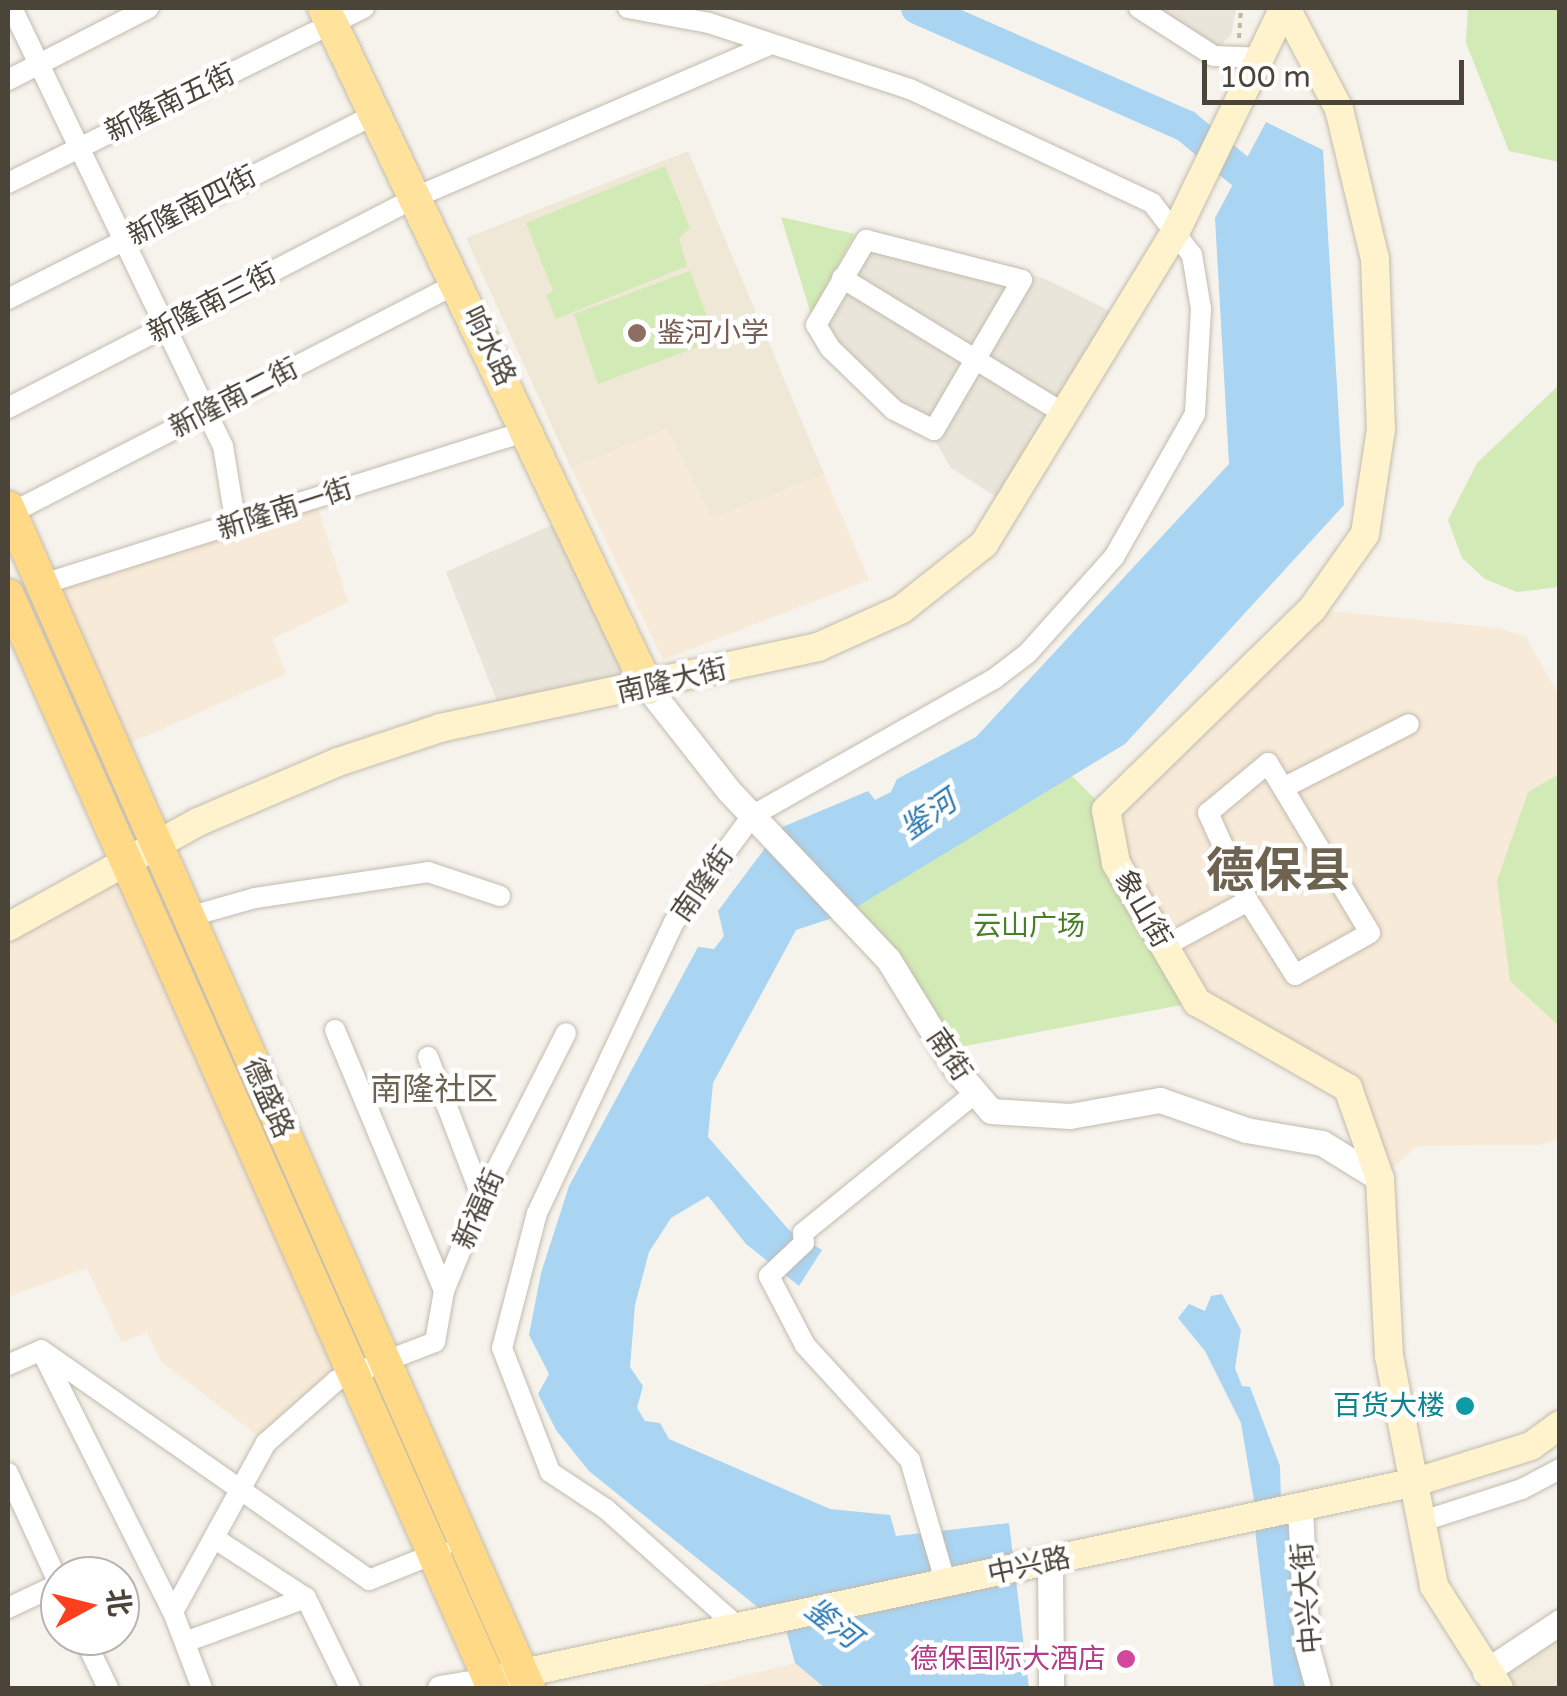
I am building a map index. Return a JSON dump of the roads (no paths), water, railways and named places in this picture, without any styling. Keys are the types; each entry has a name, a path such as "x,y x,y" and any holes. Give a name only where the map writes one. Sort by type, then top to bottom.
{"highway":[{"name":"德盛路","path":"9,510 188,917 368,1366 465,1542 526,1681"},
{"path":"8,595 128,861 368,1366 434,1554 491,1684"}],"main road":[{"name":"南隆大街","path":"8,927 158,846 338,762 440,728 648,688 818,647 902,609 984,544 1178,234 1290,11"},
{"name":"象山街","path":"1290,11 1339,109 1376,258 1381,429 1366,534 1312,609 1106,810 1116,863 1197,1002 1348,1088 1380,1179 1389,1356 1434,1586 1492,1680"},
{"name":"响水路","path":"328,15 530,430 648,688"},
{"name":"中兴路","path":"491,1684 526,1681 740,1628 1416,1482 1530,1446 1560,1425"}],"street":[{"path":"12,8 223,446 236,524"},
{"path":"8,80 149,8"},
{"name":"新隆南五街","path":"8,183 328,15 364,8"},
{"path":"628,8 710,22 767,46 965,110 1152,203 1178,234"},
{"path":"1139,8 1214,56 1259,75"},
{"name":"新隆南三街","path":"8,408 416,197 767,46"},
{"name":"新隆南四街","path":"8,299 376,114"},
{"name":"南隆街","path":"740,1628 606,1509 550,1472 502,1348 537,1213 674,922 752,816 994,679 1028,654 1114,557 1195,414 1200,310 1192,255 1178,234"},
{"path":"866,240 1022,280 975,360 934,430 894,410 830,348 816,324 866,240"},
{"path":"842,278 1065,414"},
{"name":"新隆南二街","path":"9,510 458,282"},
{"name":"新隆南一街","path":"40,585 530,430"},
{"name":"南街","path":"648,688 752,816 869,938 991,1111 1070,1116 1160,1100 1246,1130 1322,1144 1380,1179"},
{"path":"1283,788 1409,724"},
{"path":"1268,763 1283,788 1370,933 1295,975 1248,901 1208,813 1268,763"},
{"path":"188,917 255,898 428,872 500,896"},
{"path":"1165,946 1248,901"},
{"path":"335,1030 444,1292"},
{"name":"新福街","path":"368,1366 435,1342 444,1292 482,1198 566,1033"},
{"path":"428,1057 482,1198"},
{"path":"946,1584 910,1460 805,1345 770,1276 804,1243 803,1233 975,1092"},
{"path":"8,1365 41,1350"},
{"path":"41,1350 242,1487 369,1580 465,1542"},
{"path":"41,1350 174,1612 202,1688"},
{"path":"174,1612 266,1443 368,1366"},
{"path":"1423,1521 1522,1489 1560,1469"},
{"path":"8,1474 46,1556"},
{"name":"中兴大街","path":"1300,1508 1307,1648 1318,1688"},
{"path":"214,1538 306,1598 350,1688"},
{"path":"1038,1564 1052,1688"},
{"path":"8,1608 40,1594"},
{"path":"185,1642 306,1598"},
{"path":"1492,1680 1560,1622"},
{"path":"93,1656 108,1688"},
{"path":"440,1688 491,1684"}],"water":[{"path":"1266,122 1323,150 1344,505 1125,744 845,914 796,930 713,1083 708,1137 789,1230 822,1250 799,1286 746,1244 708,1196 671,1218 649,1252 635,1305 630,1367 643,1386 637,1408 645,1421 660,1423 669,1439 830,1509 890,1515 896,1536 1009,1523 1029,1688 825,1688 795,1663 786,1630 589,1471 556,1430 538,1394 549,1374 529,1335 541,1273 569,1186 698,947 714,949 724,936 718,911 780,828 868,791 875,800 891,792 897,779 976,737 1229,464 1215,218"},
{"path":"1222,1294 1241,1330 1235,1368 1242,1386 1250,1387 1280,1466 1281,1501 1255,1506 1241,1423 1205,1351 1178,1318 1189,1304 1205,1311 1211,1296"},
{"path":"1289,1523 1310,1688 1274,1688 1255,1530"}],"waterway":[{"name":"鉴河","path":"917,8 1186,126 1271,197"}],"place":[{"name":"鉴河小学","path":"637,333"},
{"name":"百货大楼","path":"1465,1406"},
{"name":"德保国际大酒店","path":"1126,1659"}],"district":[{"name":"德保县","path":"1278,873"},
{"name":"南隆社区","path":"434,1090"}],"park label":[{"name":"云山广场","path":"1029,926"}]}
